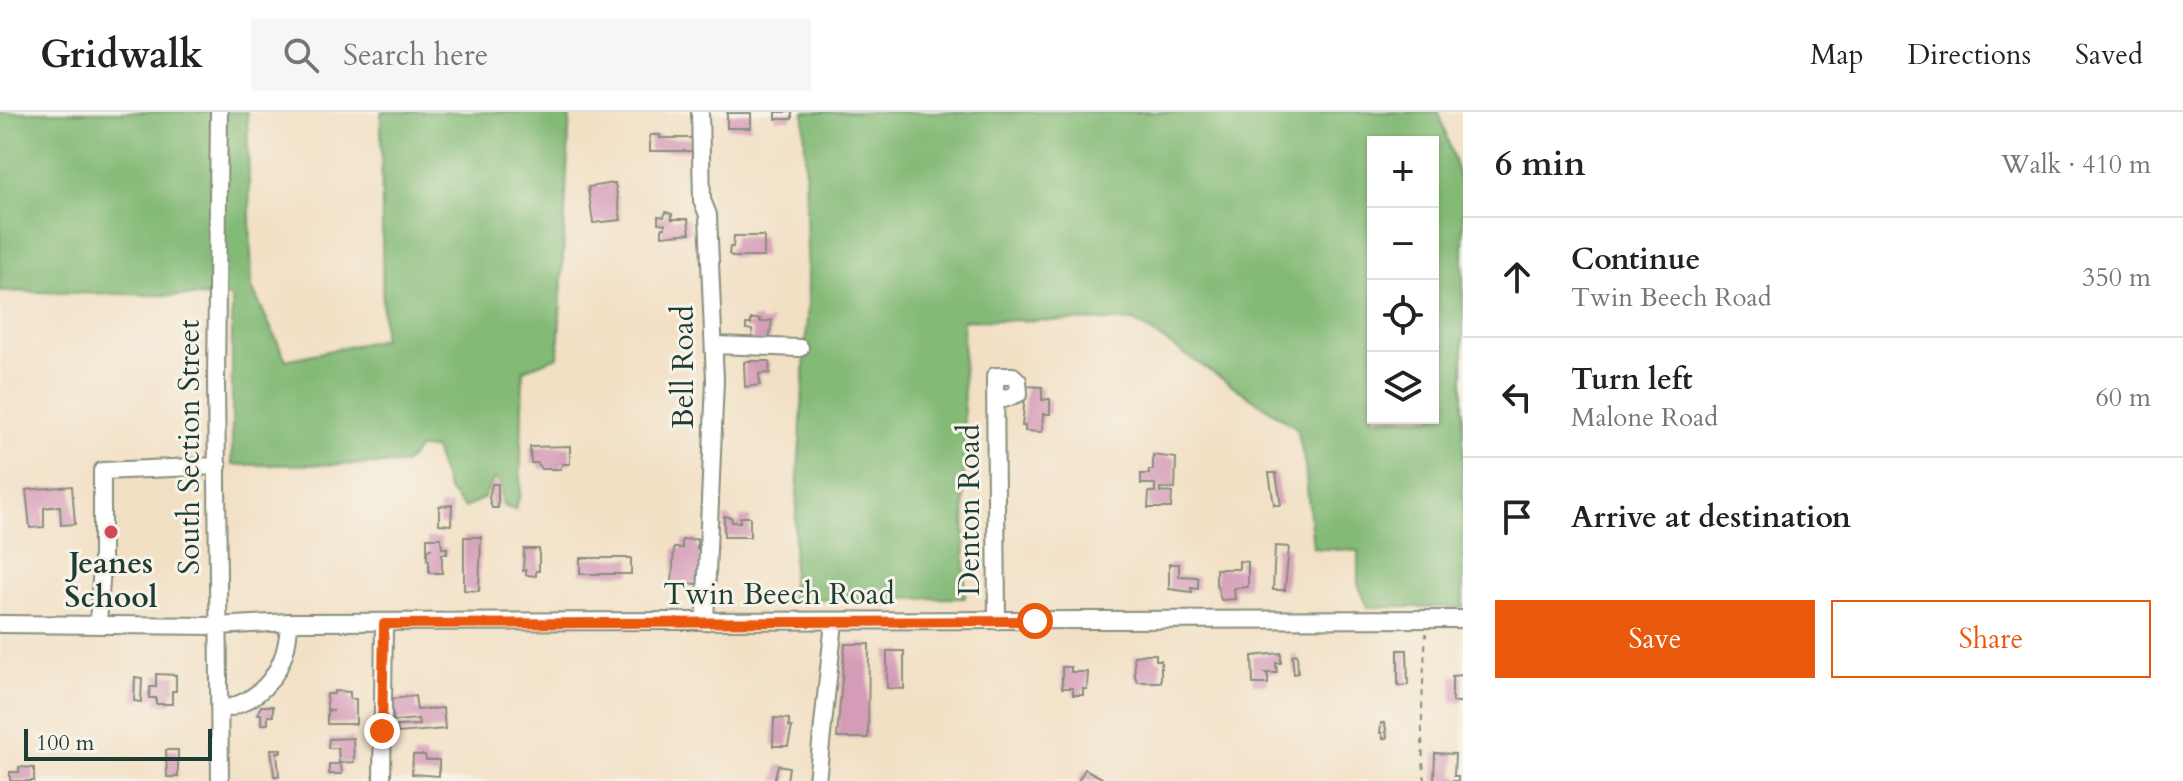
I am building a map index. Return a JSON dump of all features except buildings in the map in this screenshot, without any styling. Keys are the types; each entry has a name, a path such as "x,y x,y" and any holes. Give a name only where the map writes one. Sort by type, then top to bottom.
{"street":[{"name":"South Section Street","path":"219,112 216,380 220,781"},
{"name":"Bell Road","path":"700,112 702,200 708,215 714,345 705,622"},
{"path":"714,345 800,348"},
{"name":"Denton Road","path":"996,398 997,621"},
{"path":"98,623 102,566 102,471 218,466"},
{"name":"Twin Beech Road","path":"0,624 218,626 289,622 1463,619"},
{"path":"220,710 258,696 273,678 286,646 289,622"},
{"path":"817,781 834,622"},
{"path":"382,781 384,624"}],"path":[{"path":"1425,781 1422,707 1426,620"}],"green space":[{"path":"0,112 247,112 252,288 286,360 383,339 381,112 570,112 558,357 523,370 520,496 515,510 503,506 500,483 494,478 484,498 464,508 448,490 434,449 419,448 405,464 232,465 232,297 0,291"},
{"path":"804,112 1439,112 1463,190 1463,607 1368,607 1358,584 1358,551 1313,548 1305,466 1297,428 1134,321 963,320 965,598 791,600 808,300"}],"place":[{"name":"Jeanes School","path":"111,532"}],"route":[{"path":"382,731 384,624 1035,621"}]}
